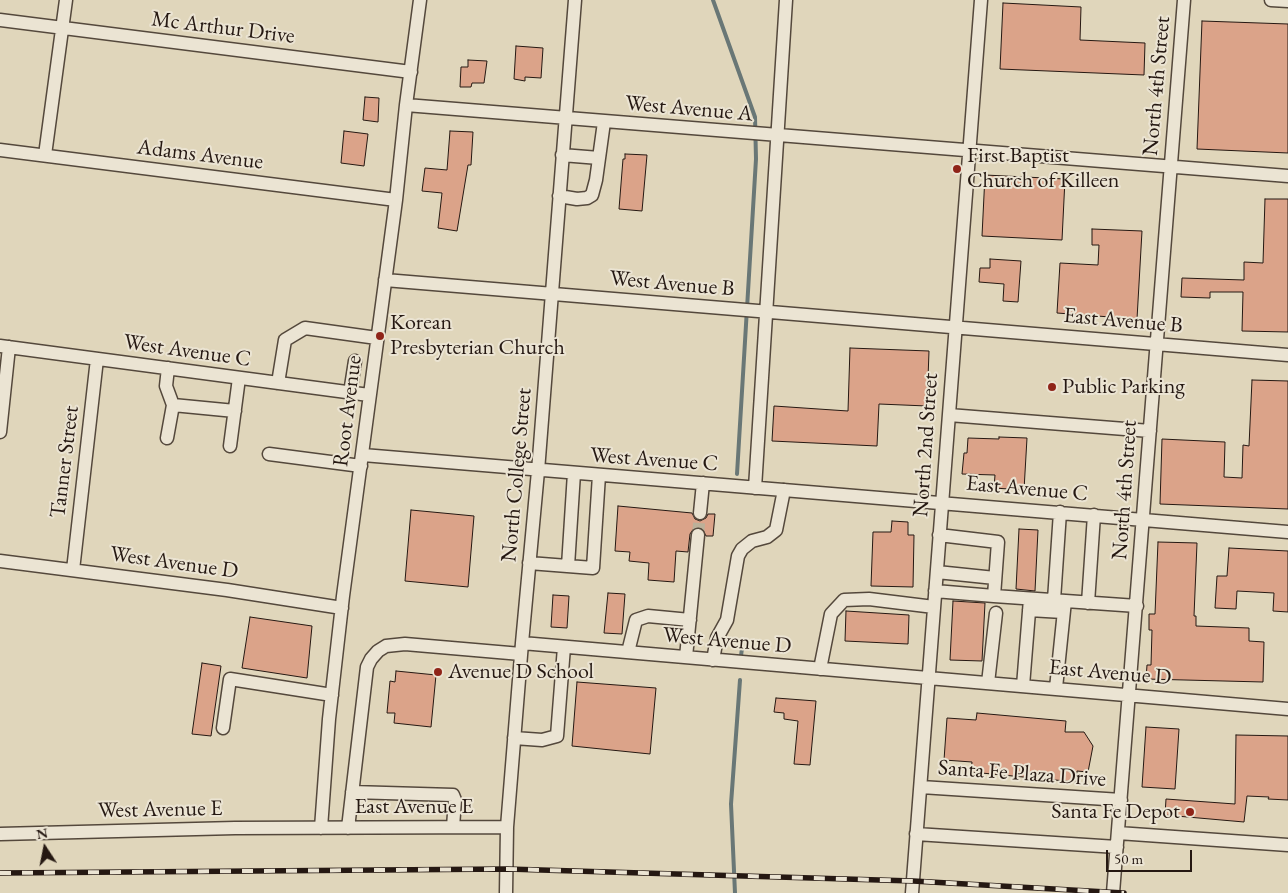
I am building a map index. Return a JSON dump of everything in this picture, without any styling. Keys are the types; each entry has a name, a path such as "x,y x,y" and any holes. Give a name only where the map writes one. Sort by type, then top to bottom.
{"street":[{"path":"45,155 66,0"},
{"name":"Root Avenue","path":"321,828 332,695 342,608 396,200 420,0"},
{"name":"North College Street","path":"506,893 507,827 553,293 575,0"},
{"path":"755,488 772,136 786,0"},
{"name":"North 2nd Street","path":"912,893 981,0"},
{"name":"North 4th Street","path":"1113,893 1184,0"},
{"path":"1271,0 1288,1"},
{"name":"Mc Arthur Drive","path":"0,20 411,72"},
{"name":"West Avenue A","path":"406,105 772,136 1288,176"},
{"path":"560,196 577,199 587,198 592,195 604,122"},
{"name":"Adams Avenue","path":"0,150 396,200"},
{"path":"562,155 599,158"},
{"name":"West Avenue B","path":"385,280 955,327"},
{"name":"East Avenue B","path":"955,327 1288,355"},
{"path":"278,383 285,340 305,328 377,338"},
{"path":"0,432 4,347"},
{"name":"West Avenue C","path":"4,347 369,395"},
{"name":"Tanner Street","path":"73,570 97,359"},
{"path":"350,393 355,361"},
{"path":"167,438 173,404 166,386 168,368"},
{"path":"230,446 239,378"},
{"path":"173,404 235,411"},
{"path":"949,415 1150,431"},
{"name":"West Avenue C","path":"269,454 703,483 942,503"},
{"path":"568,566 574,474"},
{"path":"529,563 593,568 599,476"},
{"path":"700,513 703,483"},
{"path":"713,660 720,632 728,620 738,556 742,549 752,541 767,537 776,530 784,490"},
{"name":"East Avenue C","path":"942,503 1288,532"},
{"path":"1056,688 1061,604 1060,512"},
{"path":"1088,603 1094,515"},
{"path":"686,657 698,535"},
{"path":"940,535 998,542 994,596"},
{"name":"West Avenue D","path":"0,561 227,590 342,608"},
{"path":"937,572 995,578"},
{"path":"935,591 994,596 1029,604 1088,603 1136,606"},
{"path":"820,669 831,614 844,600 869,599 934,607"},
{"path":"1022,686 1029,604"},
{"path":"988,683 996,613"},
{"path":"628,652 636,620 648,616 690,620"},
{"name":"West Avenue D","path":"348,828 367,667 378,651 386,646 405,644 521,648 564,647 928,678"},
{"path":"514,738 542,740 557,736 564,647"},
{"name":"East Avenue D","path":"928,678 1288,709"},
{"path":"223,728 230,679 332,695"},
{"name":"Santa Fe Plaza Drive","path":"921,787 1121,800"},
{"path":"352,792 453,795 455,800 453,827"},
{"name":"East Avenue E","path":"321,828 507,827"},
{"name":"West Avenue E","path":"0,834 235,828 321,828"},
{"path":"1118,833 1288,845"},
{"path":"916,834 1117,847"}],"building":[{"path":"1003,3 1081,7 1080,40 1145,43 1144,75 1000,69"},
{"path":"1202,21 1288,24 1288,153 1197,149"},
{"path":"516,46 543,48 541,78 525,77 525,81 514,79"},
{"path":"468,60 487,61 484,83 472,83 471,87 460,87 461,67 468,67"},
{"path":"365,97 379,98 378,122 363,120"},
{"path":"344,131 368,134 364,166 341,163"},
{"path":"450,131 473,132 471,165 468,165 457,231 438,228 442,193 422,191 425,168 447,170"},
{"path":"625,154 647,155 642,211 619,209"},
{"path":"985,175 1065,179 1062,240 982,236"},
{"path":"1265,199 1288,199 1288,332 1242,331 1243,292 1210,292 1210,298 1181,297 1182,278 1244,280 1244,262 1263,263"},
{"path":"1092,229 1142,231 1137,319 1057,313 1060,263 1098,265 1099,245 1092,245"},
{"path":"990,259 1021,261 1018,302 1003,301 1004,284 979,282 980,268 990,268"},
{"path":"850,348 929,351 927,406 879,404 877,446 772,441 774,406 848,411"},
{"path":"1252,380 1288,381 1288,509 1160,504 1162,439 1225,442 1224,477 1242,478 1243,445 1249,446"},
{"path":"999,437 1027,438 1024,490 994,488 995,475 962,474 968,438 999,439"},
{"path":"618,506 692,513 695,519 700,521 706,518 708,514 715,514 713,536 706,536 702,528 694,528 690,534 688,552 676,551 674,582 648,580 649,563 629,561 630,552 615,551"},
{"path":"411,510 474,516 468,587 405,581"},
{"path":"892,521 908,522 908,535 914,535 913,587 871,586 873,532 891,532"},
{"path":"1019,529 1038,530 1035,591 1016,589"},
{"path":"1158,542 1197,543 1194,616 1196,616 1196,626 1249,628 1249,641 1264,642 1263,682 1146,679 1147,665 1151,665 1152,630 1149,630 1149,614 1155,614"},
{"path":"1229,548 1288,551 1288,612 1273,611 1274,593 1237,591 1236,609 1215,608 1217,576 1227,576"},
{"path":"608,593 625,594 622,634 604,633"},
{"path":"553,595 569,596 567,628 551,627"},
{"path":"953,601 985,603 982,661 950,660"},
{"path":"846,611 909,615 908,644 845,641"},
{"path":"250,617 312,626 307,678 242,668"},
{"path":"202,663 221,666 211,736 192,734"},
{"path":"396,671 436,675 431,727 394,723 395,713 387,713 390,681 395,682"},
{"path":"577,682 656,688 650,754 572,746"},
{"path":"776,698 816,701 810,765 794,764 798,721 784,719 784,713 774,712"},
{"path":"977,713 1066,721 1065,732 1084,732 1093,746 1088,772 1077,771 1076,782 971,772 972,762 944,760 947,718 976,720"},
{"path":"1146,727 1179,729 1175,789 1142,787"},
{"path":"1236,735 1288,736 1288,800 1247,796 1244,822 1165,815 1166,799 1235,804"}],"waterway":[{"path":"713,0 755,117 756,159 737,474"},
{"path":"741,656 742,648"},
{"path":"735,893 731,804 740,680"}],"tunnel":[{"path":"698,535 700,513"}],"railway":[{"path":"0,873 507,869 913,881 1124,893"}],"place":[{"name":"First Baptist Church of Killeen","path":"957,169"},
{"name":"Korean Presbyterian Church","path":"380,336"},
{"name":"Public Parking","path":"1052,387"},
{"name":"Avenue D School","path":"438,672"},
{"name":"Santa Fe Depot","path":"1190,812"}]}
